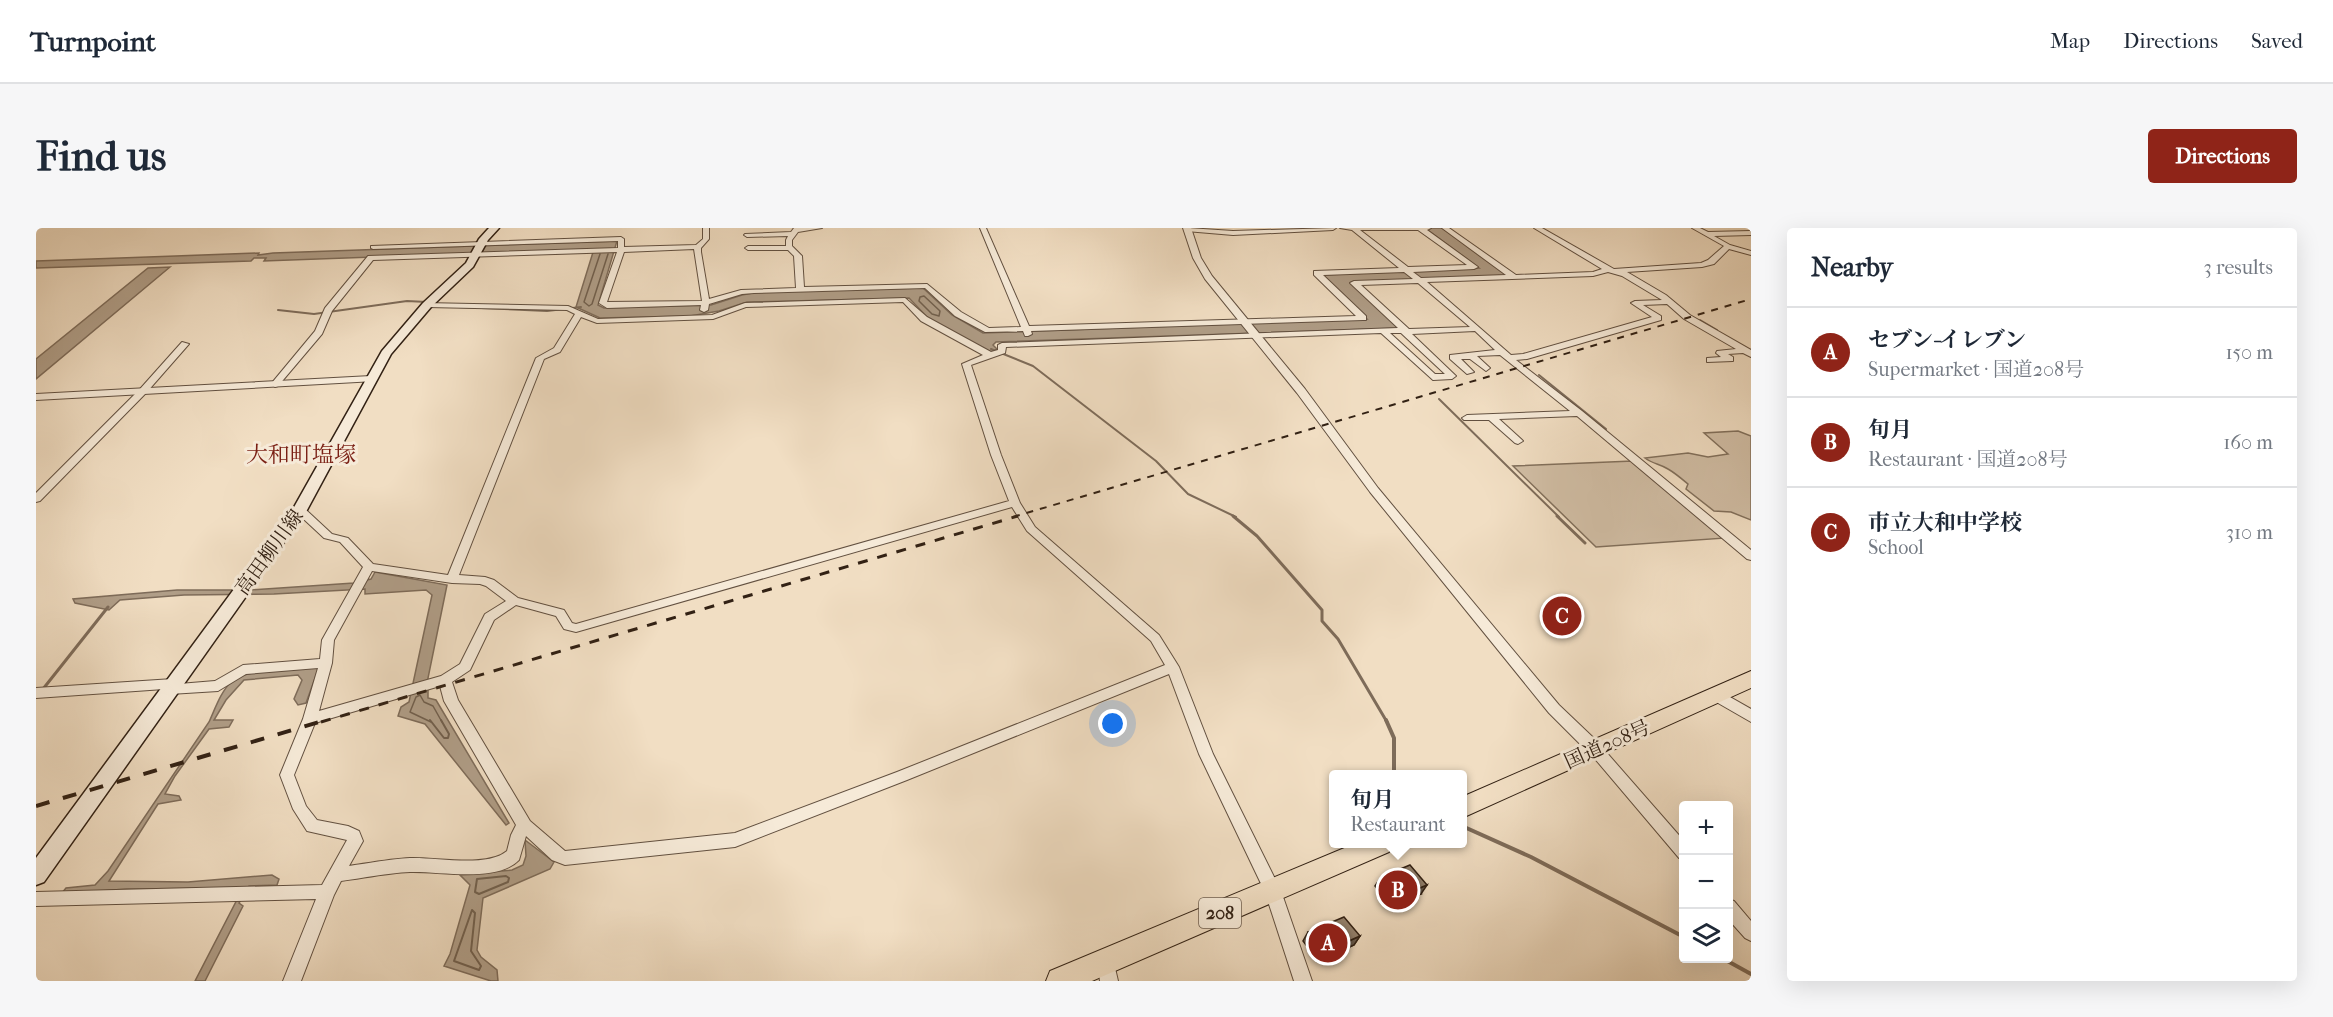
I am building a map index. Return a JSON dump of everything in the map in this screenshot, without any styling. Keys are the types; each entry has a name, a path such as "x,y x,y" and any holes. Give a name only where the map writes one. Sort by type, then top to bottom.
{"highway":[{"name":"国道208号","path":"1467,806 1751,679"},
{"name":"208","path":"1060,981 1108,971 1273,891 1369,848"}],"main road":[{"name":"高田柳川線","path":"36,875 300,510 371,379 392,346 427,305 470,265 494,228"}],"street":[{"path":"610,240 615,228"},
{"path":"373,247 480,249 698,247 706,239 706,228"},
{"path":"747,235 819,228"},
{"path":"983,228 1032,344"},
{"path":"1333,228 1233,233 1187,229 1202,266 1326,424 1374,490 1554,709 1595,749 1679,848"},
{"path":"1343,228 1432,228"},
{"path":"275,384 319,332 328,310 371,258 621,239 621,249 603,303 607,306 706,303 741,292 927,286 958,314 983,329 1026,329 1363,318 1317,273 1474,267 1420,228"},
{"path":"1445,228 1514,277"},
{"path":"1537,228 1610,271 1624,274 1687,317 1748,352"},
{"path":"1695,228 1728,246 1751,253"},
{"path":"1355,229 1408,270 1505,355 1579,413 1751,556"},
{"path":"796,231 789,240 791,248 798,256 800,289"},
{"path":"1707,234 1751,233"},
{"path":"1383,331 1433,377 1452,376 1354,284 1593,274 1702,265 1711,262 1728,246"},
{"path":"698,247 706,303 702,317"},
{"path":"748,248 762,250 791,248"},
{"path":"427,305 568,308 597,321 713,316 746,305 905,300 924,319 990,355"},
{"path":"1472,356 1470,354 1524,357 1658,318 1635,303 1668,302"},
{"path":"452,579 540,358 558,350 579,313"},
{"path":"1303,981 1273,891 1206,754 1173,667 1155,638 1031,529 1015,503 996,456 966,364 1002,351 1002,345 1476,329"},
{"path":"36,499 143,391 185,344"},
{"path":"1710,360 1730,359 1720,353 1748,352"},
{"path":"1470,372 1453,357 1472,356 1486,368"},
{"path":"36,397 371,379"},
{"path":"1467,418 1579,413"},
{"path":"1491,417 1518,441"},
{"path":"300,510 328,536 344,540 369,567 452,579 481,580 490,583 514,601 560,613 568,626 576,628 1015,503"},
{"path":"292,981 327,892 355,842 354,836 348,831 312,826 300,809 287,775 310,719 326,663 328,640 369,567"},
{"path":"310,719 445,680 465,667 489,617 514,601"},
{"path":"36,693 171,686 218,686 243,670 326,663"},
{"path":"445,680 451,701 525,826 557,855 565,858 735,840 902,776 1173,667"},
{"path":"1716,695 1751,716"},
{"path":"337,875 431,864 469,867 502,862 511,858 518,832 525,826"},
{"path":"36,899 327,892"},
{"path":"1731,909 1751,933"}],"shaded area":[{"path":"1738,431 1751,436 1751,520 1731,512 1714,511 1686,489 1688,484 1678,476 1645,458 1688,453 1708,457 1728,454 1704,433"},
{"path":"1633,461 1726,538 1596,547 1513,466"}],"water":[{"path":"1425,228 1442,228 1509,276 1352,282 1400,328 996,342 993,345 997,349 990,353 928,318 909,298 747,302 719,311 690,316 600,318 576,307 594,249 264,261 266,258 254,258 251,261 36,268 36,261 617,241 598,305 604,308 711,305 758,292 923,288 952,315 983,333 1367,319 1322,275 1479,268"},
{"path":"170,267 36,379 36,359 148,268"},
{"path":"375,572 447,585 428,678 428,698 436,700 509,823 506,825 425,724 398,716 401,707 409,702 432,595 426,590 365,594 365,589 274,594 184,595 120,600 109,610 75,603 73,599 177,590 250,590 354,583 371,579"},
{"path":"319,667 306,703 298,705 294,699 302,680 298,675 244,680 226,700 214,720 233,720 229,727 209,729 175,776 165,794 179,796 181,800 158,804 109,881 188,882 272,875 279,879 277,885 249,886 239,903 243,906 205,981 195,981 243,888 126,889 61,894 66,888 95,885 108,871 209,722 221,695 232,681 261,671"},
{"path":"525,840 554,862 550,869 483,898 477,950 481,957 497,970 498,981 491,981 444,966 450,954 470,885 460,875 512,870 523,865 526,856"}],"building":[{"path":"1410,865 1427,885 1398,897 1381,877"},
{"path":"1344,917 1360,936 1324,952 1308,932"}],"waterway":[{"path":"278,310 314,314 407,301 427,302"},
{"path":"435,306 547,311 581,307"},
{"path":"1700,320 1717,330"},
{"path":"991,349 1033,366 1156,461 1188,494 1236,517"},
{"path":"1539,375 1606,429"},
{"path":"1439,399 1559,517"},
{"path":"1233,516 1257,536 1322,610 1322,621 1338,639 1387,721"},
{"path":"1557,516 1585,543"},
{"path":"43,689 108,607"},
{"path":"1387,721 1394,738 1394,770"},
{"path":"1467,828 1531,857 1679,934"},
{"path":"1731,963 1751,974"}],"railway":[{"path":"1013,517 1751,299"},
{"path":"321,722 1018,516"},
{"path":"36,806 326,720"}],"place":[{"name":"市立大和中学校","path":"1562,616"},
{"name":"旬月","path":"1398,890"},
{"name":"セブン-イレブン","path":"1328,943"}],"district":[{"name":"大和町塩塚","path":"301,454"}]}
